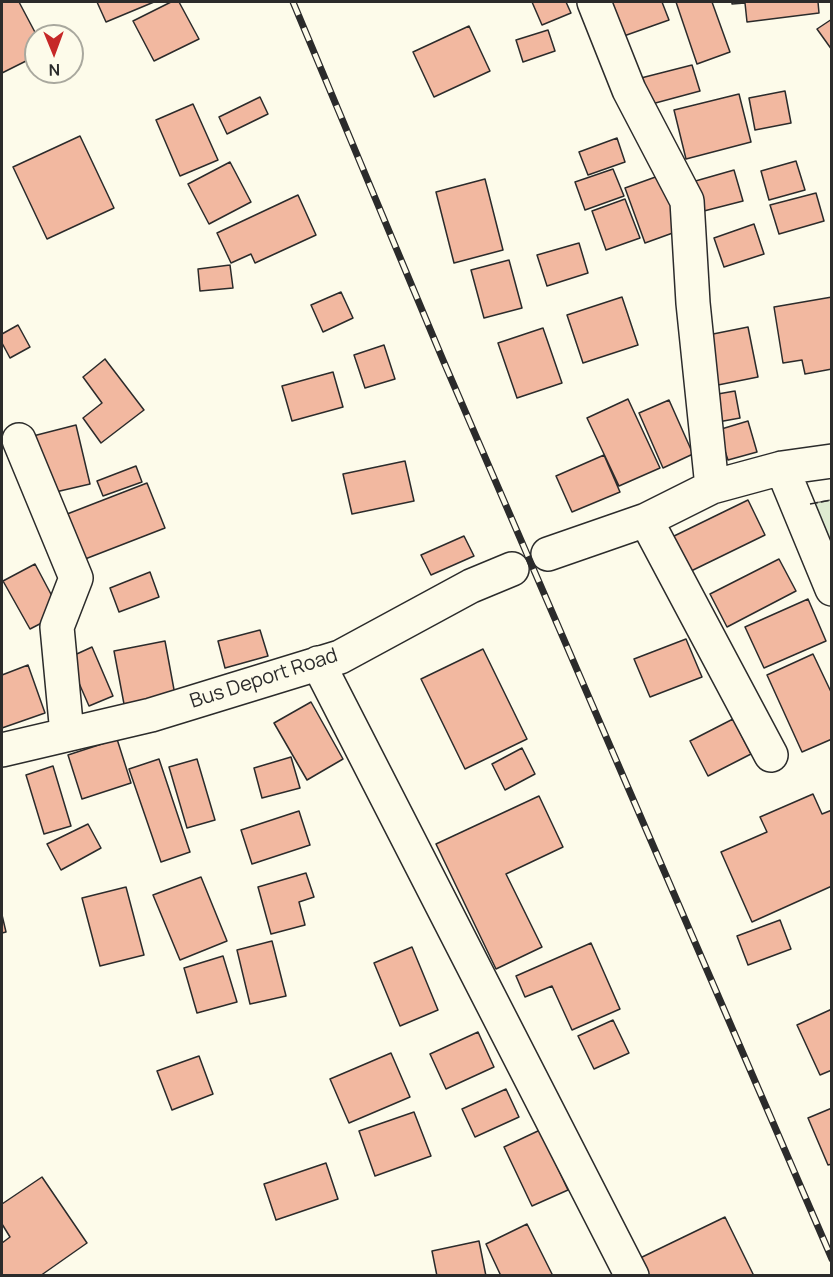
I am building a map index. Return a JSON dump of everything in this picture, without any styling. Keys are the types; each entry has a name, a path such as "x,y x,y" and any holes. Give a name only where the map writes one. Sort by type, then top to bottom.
{"street":[{"path":"594,2 629,90 687,201 693,303 712,487"},
{"path":"18,440 76,578 57,627 67,735"},
{"path":"549,554 645,520 712,487 782,468 831,461"},
{"path":"782,468 831,589"},
{"path":"645,520 771,755"},
{"name":"Bus Deport Road","path":"2,750 151,715 340,657 471,586 512,569"},
{"path":"318,663 632,1275"}],"green space":[{"path":"831,500 831,552 804,505"}],"building":[{"path":"2,2 19,2 31,24 24,24 24,62 2,73"},
{"path":"97,2 154,2 106,22"},
{"path":"171,2 179,2 199,39 154,61 133,21"},
{"path":"532,2 566,2 571,13 542,25"},
{"path":"609,2 662,2 669,20 621,37"},
{"path":"676,2 712,2 730,52 697,64"},
{"path":"732,2 818,2 819,13 747,22 745,3 732,4"},
{"path":"832,19 832,50 817,29"},
{"path":"469,26 490,71 434,97 413,52"},
{"path":"548,30 555,51 523,62 516,40"},
{"path":"692,65 700,91 648,105 641,78"},
{"path":"785,91 791,123 755,130 749,98"},
{"path":"739,94 751,142 686,159 674,110"},
{"path":"260,97 268,114 227,134 219,117"},
{"path":"193,104 218,160 180,176 156,120"},
{"path":"80,136 114,208 47,239 13,167"},
{"path":"617,138 625,162 588,175 579,152"},
{"path":"796,161 805,190 769,200 761,171"},
{"path":"230,162 251,202 209,224 188,184"},
{"path":"613,169 624,196 585,210 575,182"},
{"path":"734,170 743,201 700,212 692,182"},
{"path":"661,175 681,230 645,243 625,188"},
{"path":"485,179 503,250 454,263 436,192"},
{"path":"816,193 824,221 779,234 770,205"},
{"path":"298,195 316,235 255,263 251,254 231,263 217,233"},
{"path":"625,199 640,238 606,250 592,211"},
{"path":"754,224 764,254 724,267 714,238"},
{"path":"579,243 588,273 547,286 537,255"},
{"path":"509,260 522,308 484,318 471,270"},
{"path":"230,265 233,288 200,291 198,269"},
{"path":"341,292 353,318 323,332 311,305"},
{"path":"622,297 638,345 583,363 567,315"},
{"path":"832,297 832,369 805,374 802,360 783,363 774,307"},
{"path":"18,325 30,347 10,358 2,343 2,334"},
{"path":"748,327 758,377 718,385 708,335"},
{"path":"543,328 562,383 517,398 498,343"},
{"path":"384,345 395,379 365,388 354,355"},
{"path":"105,359 144,410 101,443 83,418 102,403 83,377"},
{"path":"333,372 343,407 292,421 282,386"},
{"path":"735,391 740,418 718,422 712,395"},
{"path":"628,399 660,468 619,486 587,418"},
{"path":"669,400 693,454 663,468 639,413"},
{"path":"748,421 757,452 728,460 718,430"},
{"path":"76,425 90,484 47,494 33,436"},
{"path":"604,455 620,492 572,512 556,476"},
{"path":"405,461 414,501 352,514 343,474"},
{"path":"136,466 142,482 103,496 97,481"},
{"path":"147,483 165,528 80,561 62,516"},
{"path":"748,500 765,535 687,573 670,538"},
{"path":"464,536 474,556 431,575 421,555"},
{"path":"779,559 796,591 727,627 710,594"},
{"path":"35,564 61,613 30,629 3,581"},
{"path":"150,572 159,597 119,612 110,588"},
{"path":"808,599 826,641 764,668 745,627"},
{"path":"260,630 268,656 225,668 218,641"},
{"path":"686,639 702,677 650,697 634,659"},
{"path":"165,641 175,695 124,704 114,651"},
{"path":"92,647 113,696 89,706 68,658"},
{"path":"483,649 527,739 465,769 421,679"},
{"path":"813,654 832,694 832,739 802,752 767,675"},
{"path":"28,665 45,713 2,728 2,675"},
{"path":"311,702 343,759 307,780 274,723"},
{"path":"733,719 751,754 708,776 690,741"},
{"path":"117,739 131,783 82,799 68,755"},
{"path":"522,748 535,774 505,790 492,764"},
{"path":"291,757 300,788 262,798 254,768"},
{"path":"159,759 190,852 161,862 129,769"},
{"path":"197,759 215,820 187,828 169,767"},
{"path":"53,766 71,826 44,834 26,775"},
{"path":"813,794 822,814 832,810 832,886 752,922 721,852 767,832 760,817"},
{"path":"539,796 563,847 506,874 542,947 496,969 436,844"},
{"path":"299,811 310,845 252,864 241,830"},
{"path":"88,824 101,848 61,870 47,844"},
{"path":"306,873 314,897 299,902 305,925 271,934 258,887"},
{"path":"201,877 227,941 180,960 153,895"},
{"path":"126,887 144,955 100,966 82,898"},
{"path":"2,915 6,932 2,933"},
{"path":"780,920 791,949 748,965 737,936"},
{"path":"272,941 286,996 250,1004 237,950"},
{"path":"591,943 620,1009 572,1030 552,986 525,997 516,976"},
{"path":"412,947 438,1010 400,1026 374,963"},
{"path":"223,956 237,1002 197,1013 184,968"},
{"path":"832,1009 832,1070 820,1075 797,1025"},
{"path":"613,1020 629,1053 594,1069 578,1036"},
{"path":"478,1032 494,1067 446,1089 430,1054"},
{"path":"391,1053 410,1097 349,1123 330,1079"},
{"path":"199,1056 213,1094 172,1110 157,1071"},
{"path":"506,1089 519,1117 475,1137 462,1109"},
{"path":"832,1108 832,1164 828,1165 808,1118"},
{"path":"414,1112 431,1156 375,1176 359,1131"},
{"path":"540,1130 568,1190 532,1206 504,1147"},
{"path":"326,1163 338,1199 276,1220 264,1184"},
{"path":"42,1177 87,1243 40,1276 2,1276 2,1243 10,1237 2,1224 2,1204"},
{"path":"725,1217 754,1276 644,1276 636,1260"},
{"path":"527,1224 553,1276 501,1276 486,1244"},
{"path":"479,1241 486,1276 437,1276 432,1251"}],"railway":[{"path":"293,2 443,360 832,1259"}],"fence":[{"path":"810,504 832,500"}]}
